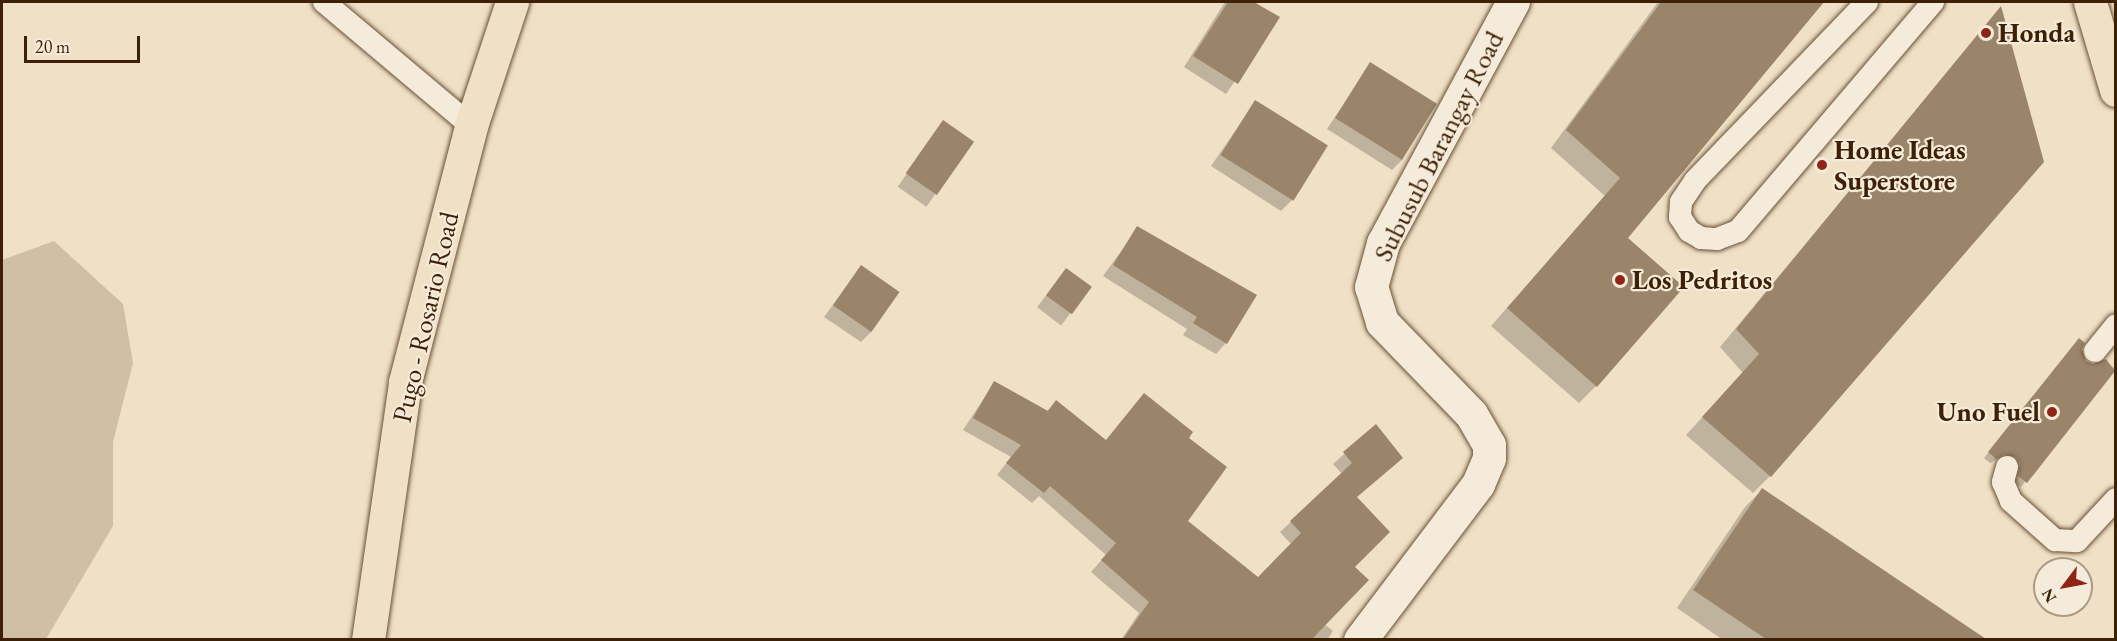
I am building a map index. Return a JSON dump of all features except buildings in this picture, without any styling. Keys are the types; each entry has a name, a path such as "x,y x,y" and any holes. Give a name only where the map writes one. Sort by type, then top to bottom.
{"main road":[{"name":"Pugo - Rosario Road","path":"368,639 405,382 471,126 512,2"},
{"path":"2090,2 2115,90"}],"street":[{"name":"Subusub Barangay Road","path":"1360,639 1478,484 1489,458 1489,445 1471,414 1382,322 1371,287 1383,243 1513,2"}],"lane":[{"path":"324,2 471,126"},
{"path":"1867,2 1695,181 1681,202 1680,217 1689,231 1701,238 1718,239 1738,231 1933,2"},
{"path":"2095,351 2115,325"},
{"path":"2007,467 2003,482 2011,501 2055,540 2077,541 2115,499"}],"shaded area":[{"path":"54,241 123,304 133,363 113,442 113,526 46,639 2,639 2,260"}],"place":[{"name":"Honda","path":"1986,33"},
{"name":"Home Ideas Superstore","path":"1822,165"},
{"name":"Los Pedritos","path":"1620,280"},
{"name":"Uno Fuel","path":"2052,412"}]}
